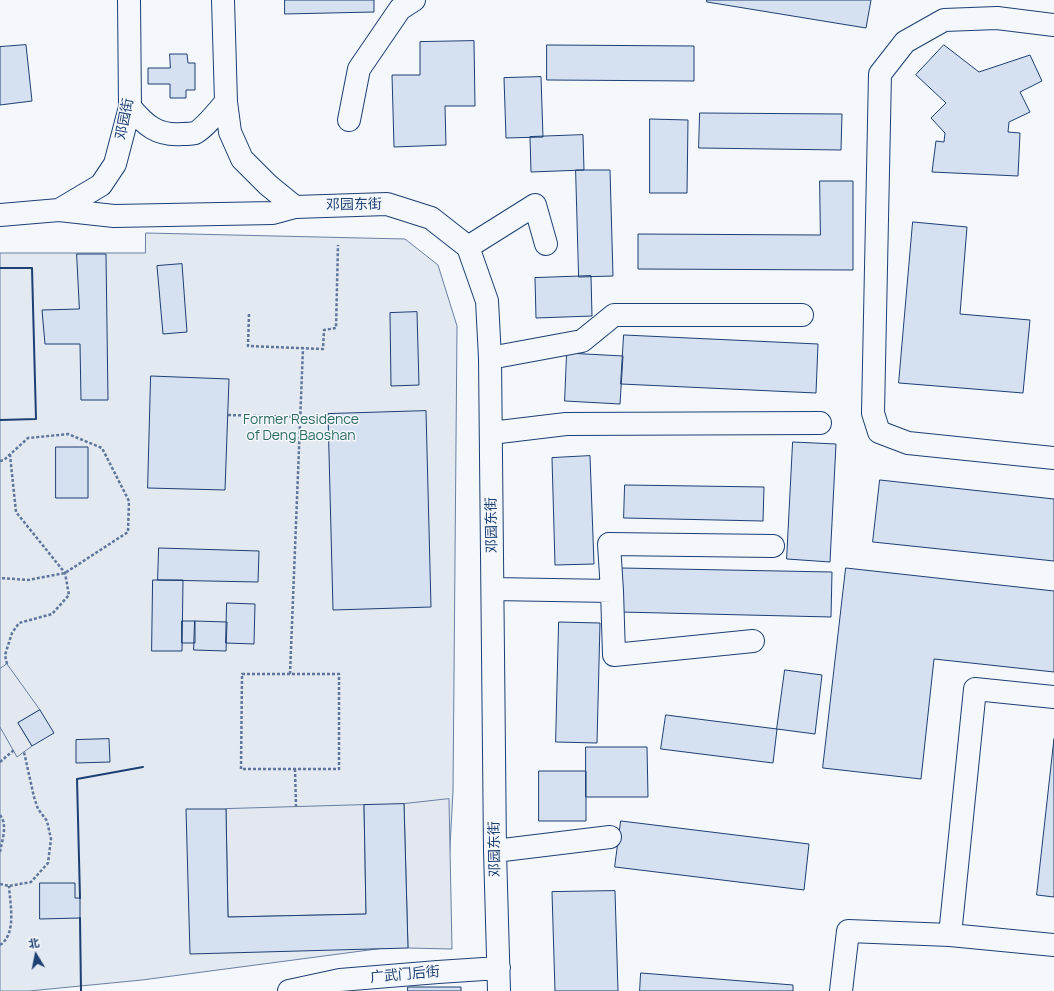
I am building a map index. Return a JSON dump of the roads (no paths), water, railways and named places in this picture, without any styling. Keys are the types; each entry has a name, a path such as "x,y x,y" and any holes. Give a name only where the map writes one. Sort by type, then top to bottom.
{"street":[{"name":"邓园街","path":"59,210 101,186 115,164 130,107 129,0"},
{"path":"223,0 226,102 230,132 242,159 268,185 296,207"},
{"path":"349,120 359,69 400,9 414,0"},
{"path":"1054,26 997,18 944,20 905,42 880,74 873,413 879,432 908,443 1054,458"},
{"path":"130,107 142,121 158,132 178,134 195,133 210,120 226,102"},
{"name":"邓园东街","path":"0,214 59,210 114,216 273,213 296,207 387,204 431,218 468,247 487,301 490,358 495,851 499,991"},
{"path":"468,247 535,205 546,244"},
{"path":"490,358 582,341 614,315 802,315"},
{"path":"491,433 566,424 820,423"},
{"path":"753,641 614,655 609,544 773,546"},
{"path":"493,588 612,591"},
{"path":"950,935 975,690 1054,697"},
{"path":"495,851 610,836"},
{"path":"841,991 848,931 950,935 1054,945"},
{"name":"广武门后街","path":"289,991 340,980 499,968"}],"park label":[{"name":"Former Residence of Deng Baoshan","path":"301,428"}]}
